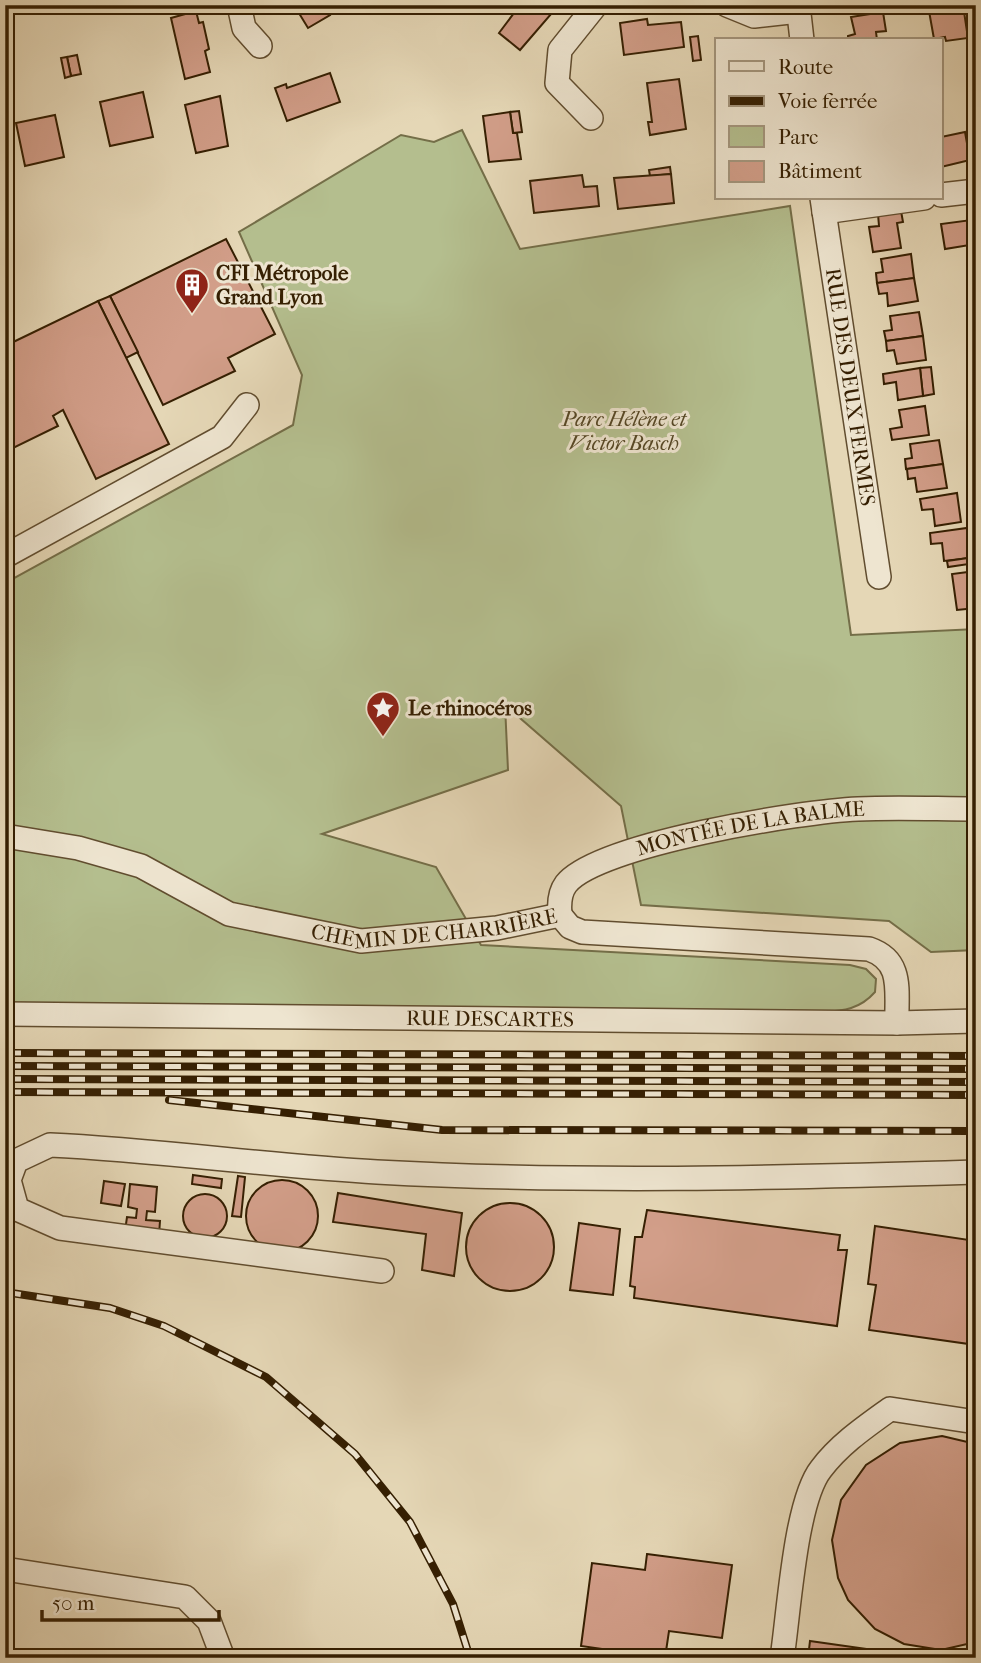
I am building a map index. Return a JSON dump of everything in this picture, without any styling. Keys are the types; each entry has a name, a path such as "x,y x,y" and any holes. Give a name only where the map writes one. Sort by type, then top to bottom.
{"street":[{"path":"239,5 244,28 260,46"},
{"path":"591,118 558,83 560,50 596,5"},
{"path":"727,5 754,16 799,8 803,38"},
{"path":"942,195 976,191"},
{"path":"823,205 895,200"},
{"name":"RUE DES DEUX FERMES","path":"823,205 879,577"},
{"path":"5,556 222,437 247,405"},
{"name":"MONTÉE DE LA BALME","path":"560,915 561,895 566,884 579,874 613,857 654,845 758,820 857,808 976,809"},
{"name":"CHEMIN DE CHARRIÈRE","path":"5,836 78,848 141,866 229,914 361,941 497,929 560,915 570,927 582,932 869,949 884,954 894,971 897,1023"},
{"name":"RUE DESCARTES","path":"5,1014 897,1023 976,1021"},
{"path":"383,1271 60,1228 17,1209 9,1180 16,1161 50,1145 376,1172 532,1178 645,1181 976,1172"},
{"path":"782,1658 804,1509 819,1471 847,1441 890,1409 976,1422"},
{"path":"5,1569 185,1597 209,1621 223,1658"}],"green space":[{"name":"Parc Hélène et Victor Basch","path":"462,130 520,249 790,206 851,635 976,629 976,950 931,952 889,921 641,905 621,806 505,705 508,770 322,834 436,867 481,945 850,965 866,969 876,979 875,992 851,1008 822,1012 5,1003 5,583 293,425 302,375 239,232 401,135 434,142"}],"building":[{"path":"294,5 337,6 328,11 330,15 308,28"},
{"path":"520,5 541,5 552,13 520,50 499,33"},
{"path":"940,5 963,5 968,38 946,41 945,37 934,38 929,11 940,9"},
{"path":"196,11 199,23 203,22 209,49 205,51 210,72 185,79 171,18"},
{"path":"883,12 886,31 876,32 877,38 848,38 855,34 851,17"},
{"path":"647,19 648,25 681,22 684,47 624,55 620,23"},
{"path":"698,36 701,60 693,61 690,37"},
{"path":"77,55 81,74 71,76 67,57"},
{"path":"67,57 71,76 65,78 61,58"},
{"path":"330,73 340,102 287,121 275,88 286,84 287,88"},
{"path":"679,79 686,129 650,135 648,122 652,122 647,83"},
{"path":"143,92 153,137 110,146 100,102"},
{"path":"220,96 228,146 196,153 185,105"},
{"path":"519,111 522,132 513,133 510,112"},
{"path":"510,112 521,159 489,162 483,116"},
{"path":"55,115 64,157 25,166 16,123"},
{"path":"965,132 970,160 942,167 942,137"},
{"path":"670,167 671,174 650,176 649,170"},
{"path":"671,174 674,203 618,209 614,178"},
{"path":"582,175 584,187 597,186 599,206 534,213 530,181"},
{"path":"976,207 976,244 945,249 941,224 972,220 970,208"},
{"path":"901,211 903,222 897,223 901,248 873,252 869,227 879,226 878,214"},
{"name":"CFI Métropole Grand Lyon","path":"226,239 275,334 228,358 235,371 163,405 110,296"},
{"path":"911,254 914,278 877,283 876,273 883,272 881,259"},
{"path":"914,278 918,301 888,306 887,293 879,294 877,283"},
{"path":"110,296 138,352 126,358 98,301"},
{"path":"98,301 169,444 96,479 63,410 53,416 58,426 5,452 5,346"},
{"path":"919,312 923,336 886,341 884,331 892,330 890,316"},
{"path":"923,336 926,360 897,364 894,350 887,351 886,341"},
{"path":"931,367 934,394 923,396 920,368"},
{"path":"920,368 923,396 898,400 896,382 884,384 883,374"},
{"path":"925,406 929,435 892,440 890,429 902,427 899,410"},
{"path":"939,440 943,464 906,469 905,459 912,458 910,444"},
{"path":"943,464 947,488 917,492 915,478 908,479 907,469"},
{"path":"957,493 961,522 935,526 933,509 922,510 920,499"},
{"path":"967,528 970,558 944,561 942,543 931,544 930,533"},
{"path":"968,558 969,564 948,567 947,561"},
{"path":"976,571 976,608 957,610 952,574"},
{"path":"193,1175 222,1179 221,1188 192,1184"},
{"path":"238,1176 245,1177 241,1217 232,1216"},
{"path":"282,1180 302,1186 312,1196 318,1216 312,1236 302,1246 282,1252 262,1246 252,1236 246,1216 252,1196 262,1186"},
{"path":"104,1181 125,1184 121,1206 101,1203"},
{"path":"130,1184 157,1187 155,1212 147,1211 146,1220 160,1221 159,1235 125,1231 127,1217 136,1218 137,1209 128,1207"},
{"path":"338,1193 462,1213 454,1276 422,1270 426,1234 333,1222"},
{"path":"205,1194 214,1195 221,1200 226,1207 226,1225 221,1232 214,1237 205,1238 196,1237 189,1232 184,1225 183,1216 184,1207 189,1200 196,1195"},
{"path":"510,1203 527,1207 541,1216 550,1230 554,1247 550,1264 541,1278 527,1287 510,1291 493,1287 479,1278 470,1264 466,1247 470,1230 479,1216 493,1207"},
{"path":"647,1210 840,1235 838,1250 847,1250 837,1326 634,1298 635,1287 630,1286 635,1237 642,1237"},
{"path":"579,1223 620,1229 613,1295 570,1290"},
{"path":"875,1226 976,1241 976,1345 869,1330 876,1285 868,1284"},
{"path":"942,1436 976,1444 976,1642 941,1650 904,1644 875,1629 848,1600 838,1578 832,1540 841,1500 866,1465 900,1443"},
{"path":"647,1554 732,1565 722,1638 669,1631 665,1658 581,1646 592,1563 645,1570"},
{"path":"810,1641 930,1658 808,1658"}],"railway":[{"path":"5,1053 976,1056"},
{"path":"5,1066 976,1069"},
{"path":"5,1079 976,1082"},
{"path":"5,1092 976,1095"},
{"path":"169,1100 442,1130 976,1131"},
{"path":"5,1292 110,1308 164,1326 266,1377 355,1454 410,1522 453,1604 470,1658"}],"place":[{"name":"CFI Métropole Grand Lyon","path":"192,315"},
{"name":"Le rhinocéros","path":"383,738"}]}
